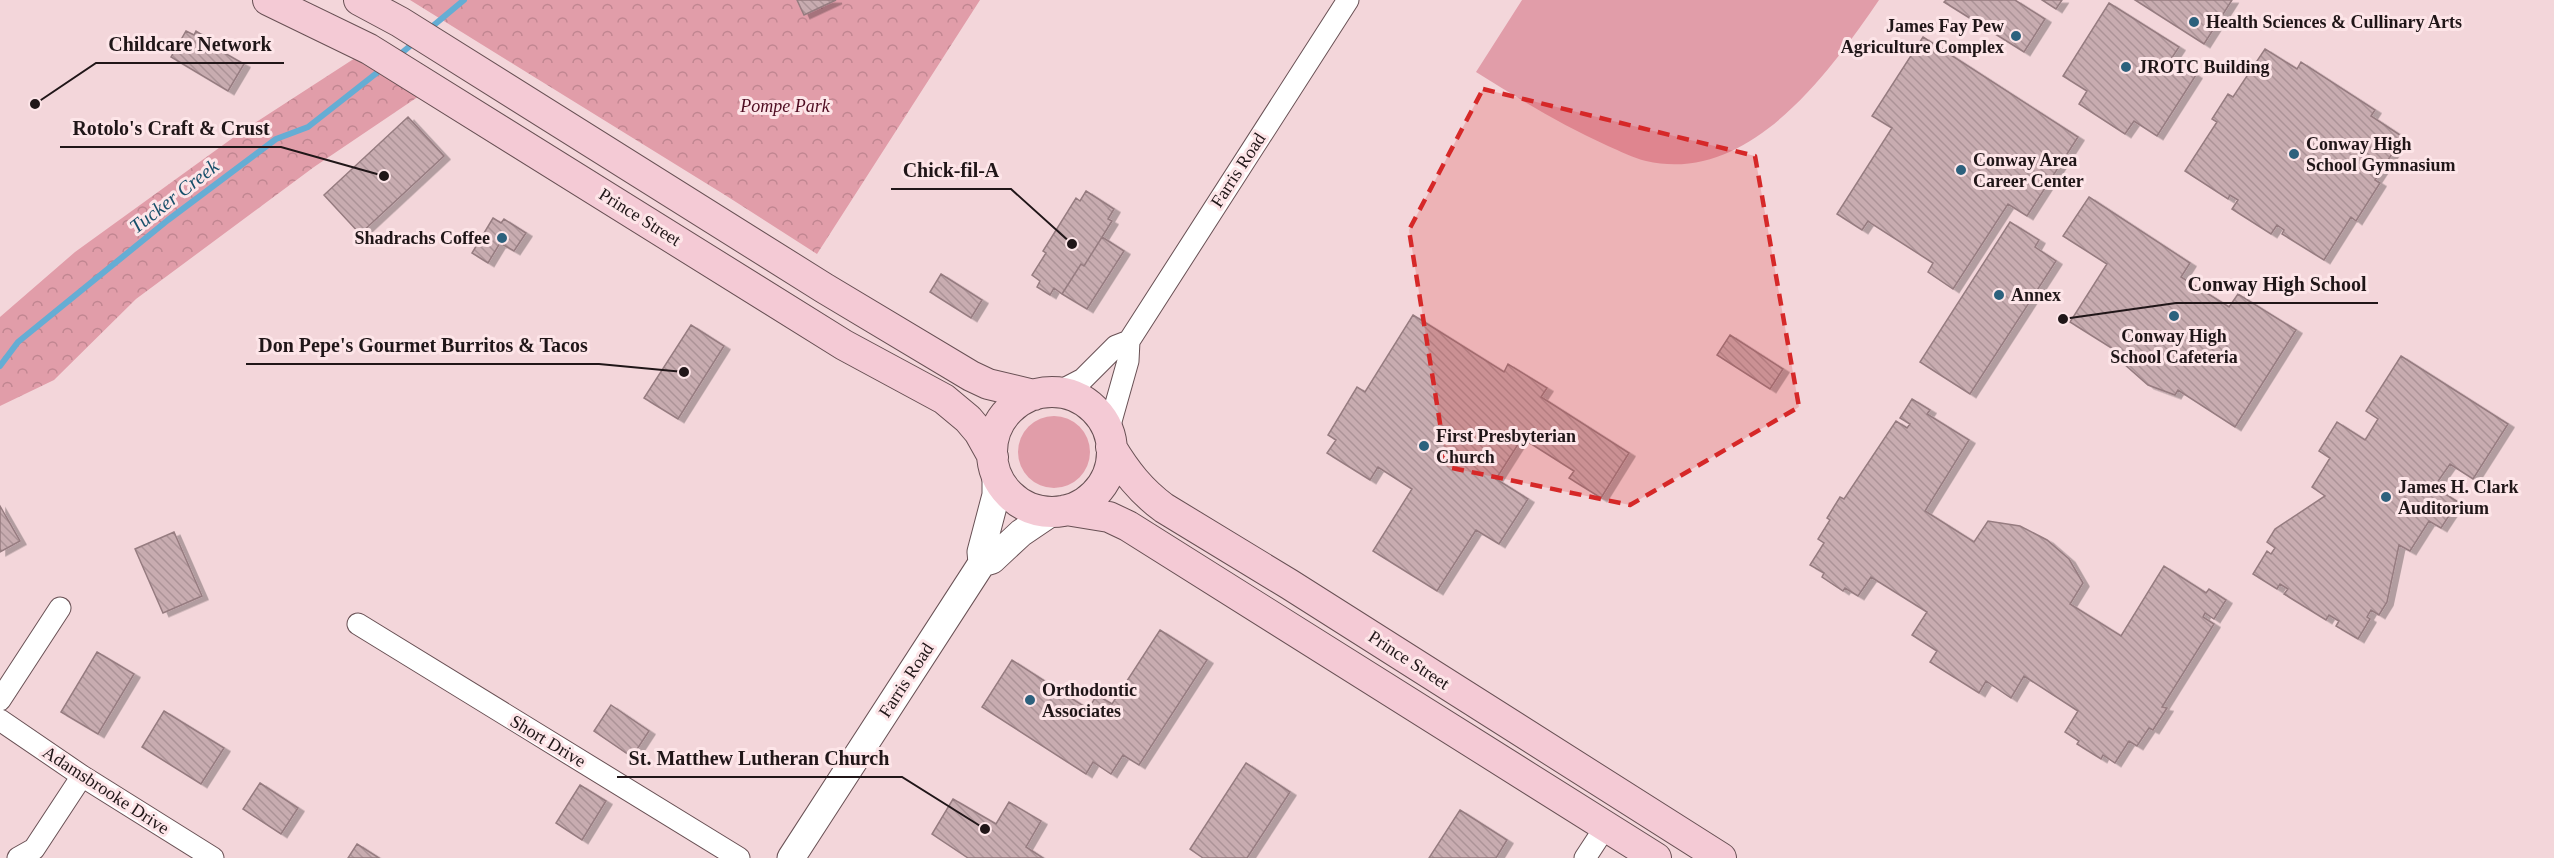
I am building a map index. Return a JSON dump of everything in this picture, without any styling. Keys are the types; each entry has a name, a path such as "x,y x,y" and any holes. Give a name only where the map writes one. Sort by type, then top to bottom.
{"main road":[{"name":"Prince Street","path":"268,0 369,49 844,345 944,399 968,419 979,432 994,465"},
{"name":"Prince Street","path":"359,0 400,22 824,288 971,376 988,384 1045,394"},
{"path":"1045,394 1073,396 1091,407 1098,414 1110,440 1111,462 1103,484 1086,501 1059,511 1035,509 1016,500 1001,484 994,465 993,441 1001,419 1018,403 1045,394"},
{"name":"Prince Street","path":"1110,440 1132,480 1164,508 1289,584 1721,858"},
{"name":"Prince Street","path":"1059,511 1109,517 1128,526 1656,858"},
{"path":"1298,633 1324,631 1463,717 1477,723 1503,726 1508,724"},
{"path":"1606,826 1620,824 1636,826 1649,831 1695,858"}],"street":[{"name":"Farris Road","path":"1110,440 1128,361 1130,341 1348,0"},
{"name":"Farris Road","path":"1045,394 1083,379 1116,346 1130,341"},
{"name":"Farris Road","path":"791,858 982,563 981,552 996,495 994,465"},
{"name":"Farris Road","path":"982,563 992,560 1021,533 1059,511"},
{"path":"0,700 60,608"},
{"name":"Short Drive","path":"358,624 739,858"},
{"name":"Adamsbrooke Drive","path":"0,720 82,776 213,858"},
{"path":"18,858 33,849 82,776"},
{"path":"1585,858 1606,826"}],"highlighted area":[{"path":"1483,89 1755,156 1799,407 1630,505 1447,467 1409,230"}],"green space":[{"name":"Pompe Park","path":"410,0 980,0 817,254"},
{"path":"1522,0 1879,0 1836,59 1782,117 1752,140 1719,156 1684,164 1646,161 1622,152 1557,120 1476,72"},
{"path":"369,49 431,88 314,167 136,299 54,380 0,406 0,317 75,252 241,132"},
{"path":"1054,416 1074,422 1084,432 1090,452 1084,472 1074,482 1054,488 1034,482 1024,472 1018,452 1024,432 1034,422"}],"building":[{"path":"797,0 836,0 804,15"},
{"name":"James Fay Pew Agriculture Complex","path":"1946,0 2015,0 2045,19 2024,52 1944,2"},
{"path":"2042,0 2062,0 2056,9"},
{"name":"Health Sciences & Cullinary Arts","path":"2135,0 2232,0 2204,44"},
{"name":"JROTC Building","path":"2109,3 2179,47 2171,59 2196,75 2157,136 2134,121 2125,134 2079,104 2087,91 2063,76"},
{"path":"186,31 194,35 196,31 214,42 212,46 244,64 228,91 171,57"},
{"name":"Conway Area Career Center","path":"1923,37 2078,137 2027,216 2008,204 1953,289 1928,272 1933,263 1868,221 1862,230 1837,214 1892,128 1872,116"},
{"name":"Conway High School Gymnasium","path":"2265,49 2297,69 2301,62 2375,110 2371,116 2403,137 2375,180 2380,183 2356,221 2351,217 2324,260 2282,234 2284,230 2277,225 2271,234 2232,209 2238,200 2230,195 2228,199 2185,171 2217,122 2212,119 2228,94 2233,97"},
{"path":"408,117 444,156 360,234 324,195"},
{"path":"1086,191 1114,209 1108,219 1112,221 1084,266 1081,264 1062,294 1054,288 1050,295 1037,287 1040,281 1032,275 1046,253 1043,251 1076,198 1080,201"},
{"name":"Conway High School Cafeteria","path":"2089,197 2190,263 2181,277 2229,307 2238,294 2296,330 2235,427 2178,390 2175,395 2148,385 2123,363 2126,357 2070,322 2107,264 2063,236"},
{"name":"Shadrachs Coffee","path":"493,218 501,223 504,219 526,233 514,251 500,243 488,263 472,253"},
{"name":"Annex","path":"2010,222 2039,240 2035,247 2056,261 1970,394 1920,362"},
{"path":"1102,237 1124,251 1087,309 1062,294 1081,264 1084,266"},
{"path":"941,274 982,300 971,318 930,292"},
{"name":"First Presbyterian Church","path":"1413,315 1504,372 1508,364 1547,388 1541,397 1629,453 1601,498 1569,478 1574,471 1522,438 1496,479 1528,499 1499,544 1476,530 1437,591 1373,551 1412,489 1378,467 1370,480 1327,453 1336,440 1328,435 1357,387 1365,392"},
{"path":"691,325 724,346 678,419 644,398"},
{"path":"1730,335 1783,369 1770,389 1717,355"},
{"name":"James H. Clark Auditorium","path":"2401,356 2508,424 2473,479 2450,464 2434,487 2458,502 2441,528 2429,521 2410,551 2399,545 2387,602 2379,615 2371,610 2367,617 2370,619 2358,639 2336,626 2339,621 2329,615 2326,620 2284,594 2288,589 2280,584 2277,589 2253,574 2267,551 2271,554 2275,548 2267,542 2275,529 2325,496 2312,487 2330,458 2319,451 2337,422 2365,440 2378,419 2366,411"},
{"path":"1912,399 1930,410 1927,414 1969,440 1925,511 1974,542 1988,521 2020,526 2047,540 2069,559 2083,583 2070,604 2121,636 2164,566 2206,593 2209,589 2226,600 2214,619 2205,613 2203,617 2214,624 2162,707 2167,708 2153,730 2149,728 2137,746 2129,741 2115,763 2103,755 2101,759 2077,744 2079,741 2065,732 2078,711 2024,676 2011,698 1986,681 1979,693 1930,662 1937,651 1912,635 1927,612 1871,577 1858,596 1845,588 1843,591 1822,577 1824,573 1810,565 1824,543 1818,539 1830,520 1827,518 1840,497 1844,499 1896,421 1907,428 1910,424 1900,418"},
{"path":"0,506 20,541 0,552"},
{"path":"174,532 202,596 163,613 135,549"},
{"name":"Orthodontic Associates","path":"1160,630 1207,660 1139,765 1123,755 1111,774 1093,762 1086,774 982,707 1012,660 1088,709 1097,695 1112,704"},
{"path":"97,652 134,674 98,734 61,712"},
{"path":"611,705 649,731 632,757 594,731"},
{"path":"164,711 224,748 201,784 142,747"},
{"path":"1246,763 1290,792 1247,858 1203,858 1190,849"},
{"path":"260,783 298,808 281,834 243,809"},
{"path":"580,785 606,801 582,840 556,823"},
{"path":"953,799 996,824 1009,802 1041,821 1026,847 1043,858 968,858 932,834"},
{"path":"1460,810 1507,840 1496,858 1429,858"},
{"path":"357,844 379,858 348,858"}],"waterway":[{"name":"Tucker Creek","path":"428,30 464,0"},
{"name":"Tucker Creek","path":"398,56 416,41"},
{"name":"Tucker Creek","path":"0,366 18,342 168,220 276,139 308,127 383,68"}],"place":[{"name":"Health Sciences & Cullinary Arts","path":"2194,22"},
{"name":"James Fay Pew Agriculture Complex","path":"2016,36"},
{"name":"JROTC Building","path":"2126,67"},
{"name":"Childcare Network","path":"35,104"},
{"name":"Conway High School Gymnasium","path":"2294,154"},
{"name":"Conway Area Career Center","path":"1961,170"},
{"name":"Rotolo's Craft & Crust","path":"384,176"},
{"name":"Shadrachs Coffee","path":"502,238"},
{"name":"Chick-fil-A","path":"1072,244"},
{"name":"Annex","path":"1999,295"},
{"name":"Conway High School Cafeteria","path":"2174,316"},
{"name":"Conway High School","path":"2063,319"},
{"name":"Don Pepe's Gourmet Burritos & Tacos","path":"684,372"},
{"name":"First Presbyterian Church","path":"1424,446"},
{"name":"James H. Clark Auditorium","path":"2386,497"},
{"name":"Orthodontic Associates","path":"1030,700"},
{"name":"St. Matthew Lutheran Church","path":"985,829"}]}
